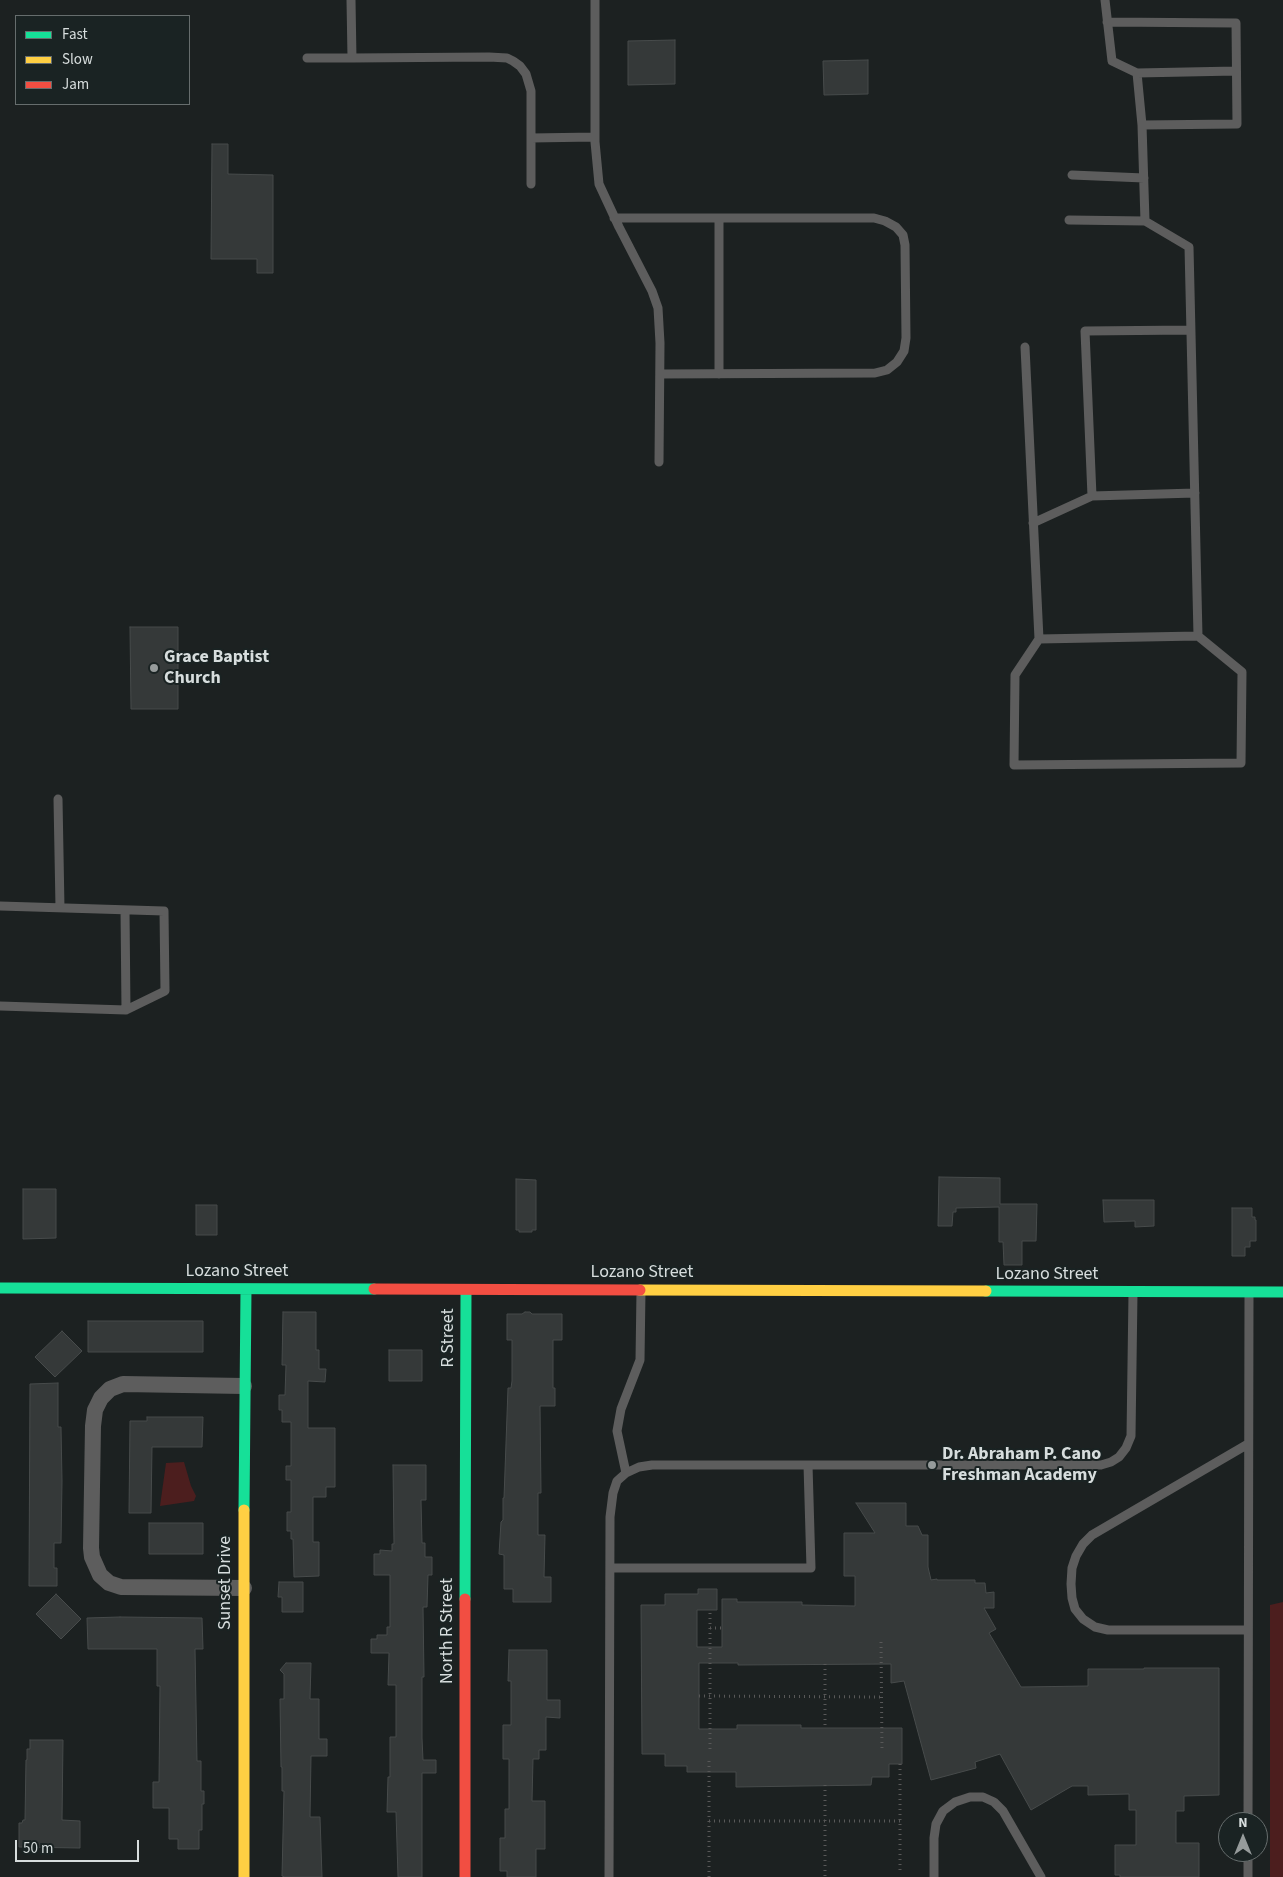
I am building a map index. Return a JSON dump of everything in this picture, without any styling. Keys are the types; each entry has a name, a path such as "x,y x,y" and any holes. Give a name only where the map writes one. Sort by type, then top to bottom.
{"street":[{"name":"Lozano Street","path":"0,1288 1283,1292"},
{"name":"Sunset Drive","path":"244,1877 244,1386 246,1289"},
{"name":"R Street","path":"466,1290 466,1386"},
{"path":"244,1386 123,1384 110,1389 101,1398 95,1410 93,1426 91,1548 92,1557 100,1575 109,1583 122,1587 244,1588"},
{"name":"North R Street","path":"465,1877 466,1386"}],"lane":[{"path":"351,0 352,58"},
{"path":"595,0 595,137 599,184 614,218 652,291 658,308 660,330 659,462"},
{"path":"1105,0 1112,61 1137,74 1236,71"},
{"path":"1107,22 1236,23 1237,124 1142,125"},
{"path":"307,58 508,58 520,66 529,80 530,184"},
{"path":"1137,74 1142,125 1145,220"},
{"path":"530,138 595,137"},
{"path":"1072,175 1144,178"},
{"path":"614,218 874,218 896,227 903,235 905,245 906,338 904,351 897,362 886,370 875,373 660,374"},
{"path":"719,218 719,374"},
{"path":"1070,220 1145,220 1189,247 1198,636"},
{"path":"1092,496 1085,331 1191,330"},
{"path":"1025,347 1039,639 1016,674 1014,765 1241,763 1242,672 1198,636 1039,639"},
{"path":"1033,523 1092,496 1195,493"},
{"path":"58,799 60,908"},
{"path":"0,906 164,912 165,991 126,1010 0,1006"},
{"path":"125,910 126,1010"},
{"path":"626,1473 616,1431 621,1409 640,1360 641,1291"},
{"path":"609,1877 611,1504 617,1482 626,1473 639,1467 652,1465 1102,1465 1111,1462 1119,1457 1126,1448 1131,1436 1133,1292"},
{"path":"1248,1812 1249,1292"},
{"path":"1248,1444 1092,1535 1083,1544 1076,1556 1071,1584 1075,1609 1083,1619 1095,1627 1108,1630 1248,1630"},
{"path":"610,1568 811,1568 808,1465"},
{"path":"934,1877 936,1824 943,1811 956,1802 970,1797 983,1797 994,1802 1003,1811 1041,1877"},
{"path":"1248,1862 1248,1877"}],"path":[{"path":"710,1610 710,1749"},
{"path":"710,1628 722,1628"},
{"path":"881,1642 882,1749"},
{"path":"824,1664 825,1728"},
{"path":"699,1696 882,1697"},
{"path":"709,1761 709,1877"},
{"path":"900,1764 900,1871"},
{"path":"825,1785 825,1877"},
{"path":"709,1821 900,1821"}],"shaded area":[{"path":"184,1462 196,1496 194,1501 160,1506 166,1463"},
{"path":"1283,1602 1283,1877 1270,1877 1270,1605"}],"building":[{"path":"675,40 675,84 628,85 628,41"},
{"path":"868,60 868,94 824,95 823,61"},
{"path":"212,144 228,144 228,174 273,175 273,273 257,273 257,259 211,259"},
{"name":"Grace Baptist Church","path":"130,627 178,627 178,709 131,709"},
{"path":"939,1177 1000,1178 1000,1204 1037,1204 1036,1241 1022,1241 1022,1265 1004,1265 1003,1242 999,1242 999,1207 956,1208 956,1212 953,1212 952,1226 938,1226"},
{"path":"516,1179 536,1180 536,1230 532,1230 532,1232 519,1232 519,1230 516,1230"},
{"path":"23,1189 56,1189 56,1238 23,1239"},
{"path":"1103,1200 1154,1200 1154,1226 1135,1227 1135,1221 1104,1222"},
{"path":"196,1205 217,1205 217,1235 196,1235"},
{"path":"1232,1208 1252,1208 1252,1217 1255,1217 1256,1220 1256,1241 1250,1241 1250,1247 1245,1247 1245,1256 1232,1256"},
{"path":"283,1312 316,1312 316,1350 319,1350 319,1369 326,1369 325,1382 308,1381 308,1428 335,1428 335,1487 326,1487 326,1497 313,1497 313,1542 319,1542 319,1576 294,1577 293,1539 291,1539 291,1531 287,1531 287,1512 291,1512 291,1480 286,1480 286,1466 291,1466 291,1422 282,1422 282,1410 279,1410 279,1395 285,1395 286,1365 282,1365"},
{"path":"525,1312 532,1314 562,1314 562,1340 553,1340 555,1406 540,1406 541,1493 538,1493 538,1535 545,1535 544,1577 551,1577 551,1602 513,1602 513,1589 504,1589 504,1555 499,1554 501,1522 503,1520 508,1388 511,1388 512,1381 512,1340 507,1340 507,1314 522,1314"},
{"path":"88,1321 203,1321 203,1352 88,1352"},
{"path":"62,1331 82,1351 55,1377 35,1357"},
{"path":"389,1350 422,1350 422,1381 389,1381"},
{"path":"58,1383 58,1427 61,1427 62,1481 61,1543 54,1543 54,1568 57,1568 57,1586 29,1586 30,1384"},
{"path":"147,1417 203,1417 202,1447 152,1447 151,1513 129,1513 130,1421 147,1421"},
{"path":"393,1465 426,1465 426,1500 421,1500 422,1543 425,1543 425,1557 432,1557 432,1575 428,1575 427,1607 423,1607 424,1677 422,1677 422,1738 423,1760 436,1760 436,1773 422,1773 422,1877 398,1877 396,1812 387,1812 388,1777 390,1777 390,1737 396,1737 396,1685 388,1685 389,1653 371,1653 371,1639 377,1639 377,1635 387,1635 387,1627 390,1627 390,1575 374,1575 374,1554 380,1554 380,1550 392,1551 392,1544 394,1544"},
{"path":"856,1503 906,1503 906,1526 918,1526 922,1535 928,1535 928,1567 931,1580 975,1580 975,1583 985,1583 986,1593 994,1592 994,1608 984,1608 996,1629 989,1633 1021,1687 1088,1686 1088,1669 1219,1668 1219,1795 1184,1796 1184,1811 1176,1811 1176,1843 1199,1843 1199,1877 1120,1877 1120,1875 1115,1875 1115,1845 1136,1845 1136,1810 1129,1810 1129,1794 1088,1795 1088,1786 1072,1786 1031,1810 1000,1754 975,1762 976,1768 931,1780 904,1681 891,1683 891,1664 738,1665 738,1663 699,1663 699,1729 737,1729 737,1725 801,1725 801,1728 902,1728 902,1764 889,1764 889,1777 872,1777 871,1785 736,1787 736,1772 687,1772 687,1766 665,1766 665,1754 642,1754 641,1605 665,1605 665,1594 698,1594 698,1589 717,1589 717,1610 697,1610 697,1647 722,1647 722,1599 737,1599 737,1602 802,1602 802,1605 855,1606 855,1576 844,1576 844,1533 875,1533"},
{"path":"149,1523 203,1523 203,1554 149,1554"},
{"path":"279,1582 303,1582 303,1612 282,1612 282,1597 278,1597"},
{"path":"56,1594 81,1619 61,1639 36,1614"},
{"path":"87,1618 202,1618 203,1649 195,1649 197,1761 201,1761 201,1791 204,1791 202,1830 199,1830 199,1849 178,1849 178,1839 169,1839 169,1808 153,1808 153,1782 159,1782 160,1686 157,1686 157,1649 88,1649"},
{"path":"509,1650 547,1650 547,1700 560,1700 560,1718 546,1717 546,1750 539,1750 539,1759 533,1759 532,1801 545,1801 545,1849 536,1849 536,1877 507,1877 507,1871 500,1871 500,1838 505,1838 505,1809 509,1809 509,1759 503,1759 503,1725 511,1725 511,1681 508,1681"},
{"path":"286,1663 311,1663 310,1699 319,1699 319,1739 327,1739 327,1756 311,1756 310,1817 320,1817 322,1877 282,1876 284,1791 282,1791 280,1699 284,1699 284,1674 280,1670"},
{"path":"30,1740 63,1740 62,1820 80,1821 80,1848 19,1847 19,1823 25,1820 26,1760 27,1749 30,1749"}],"traffic: fast":[{"path":"0,1288 374,1289"},
{"path":"244,1510 246,1289"},
{"path":"465,1599 466,1290"},
{"path":"986,1291 1283,1292"}],"traffic: slow":[{"path":"640,1290 986,1291"},
{"path":"244,1510 244,1877"}],"traffic: jam":[{"path":"374,1289 640,1290"},
{"path":"465,1599 465,1877"}],"place":[{"name":"Grace Baptist Church","path":"154,668"},
{"name":"Dr. Abraham P. Cano Freshman Academy","path":"932,1465"}]}
